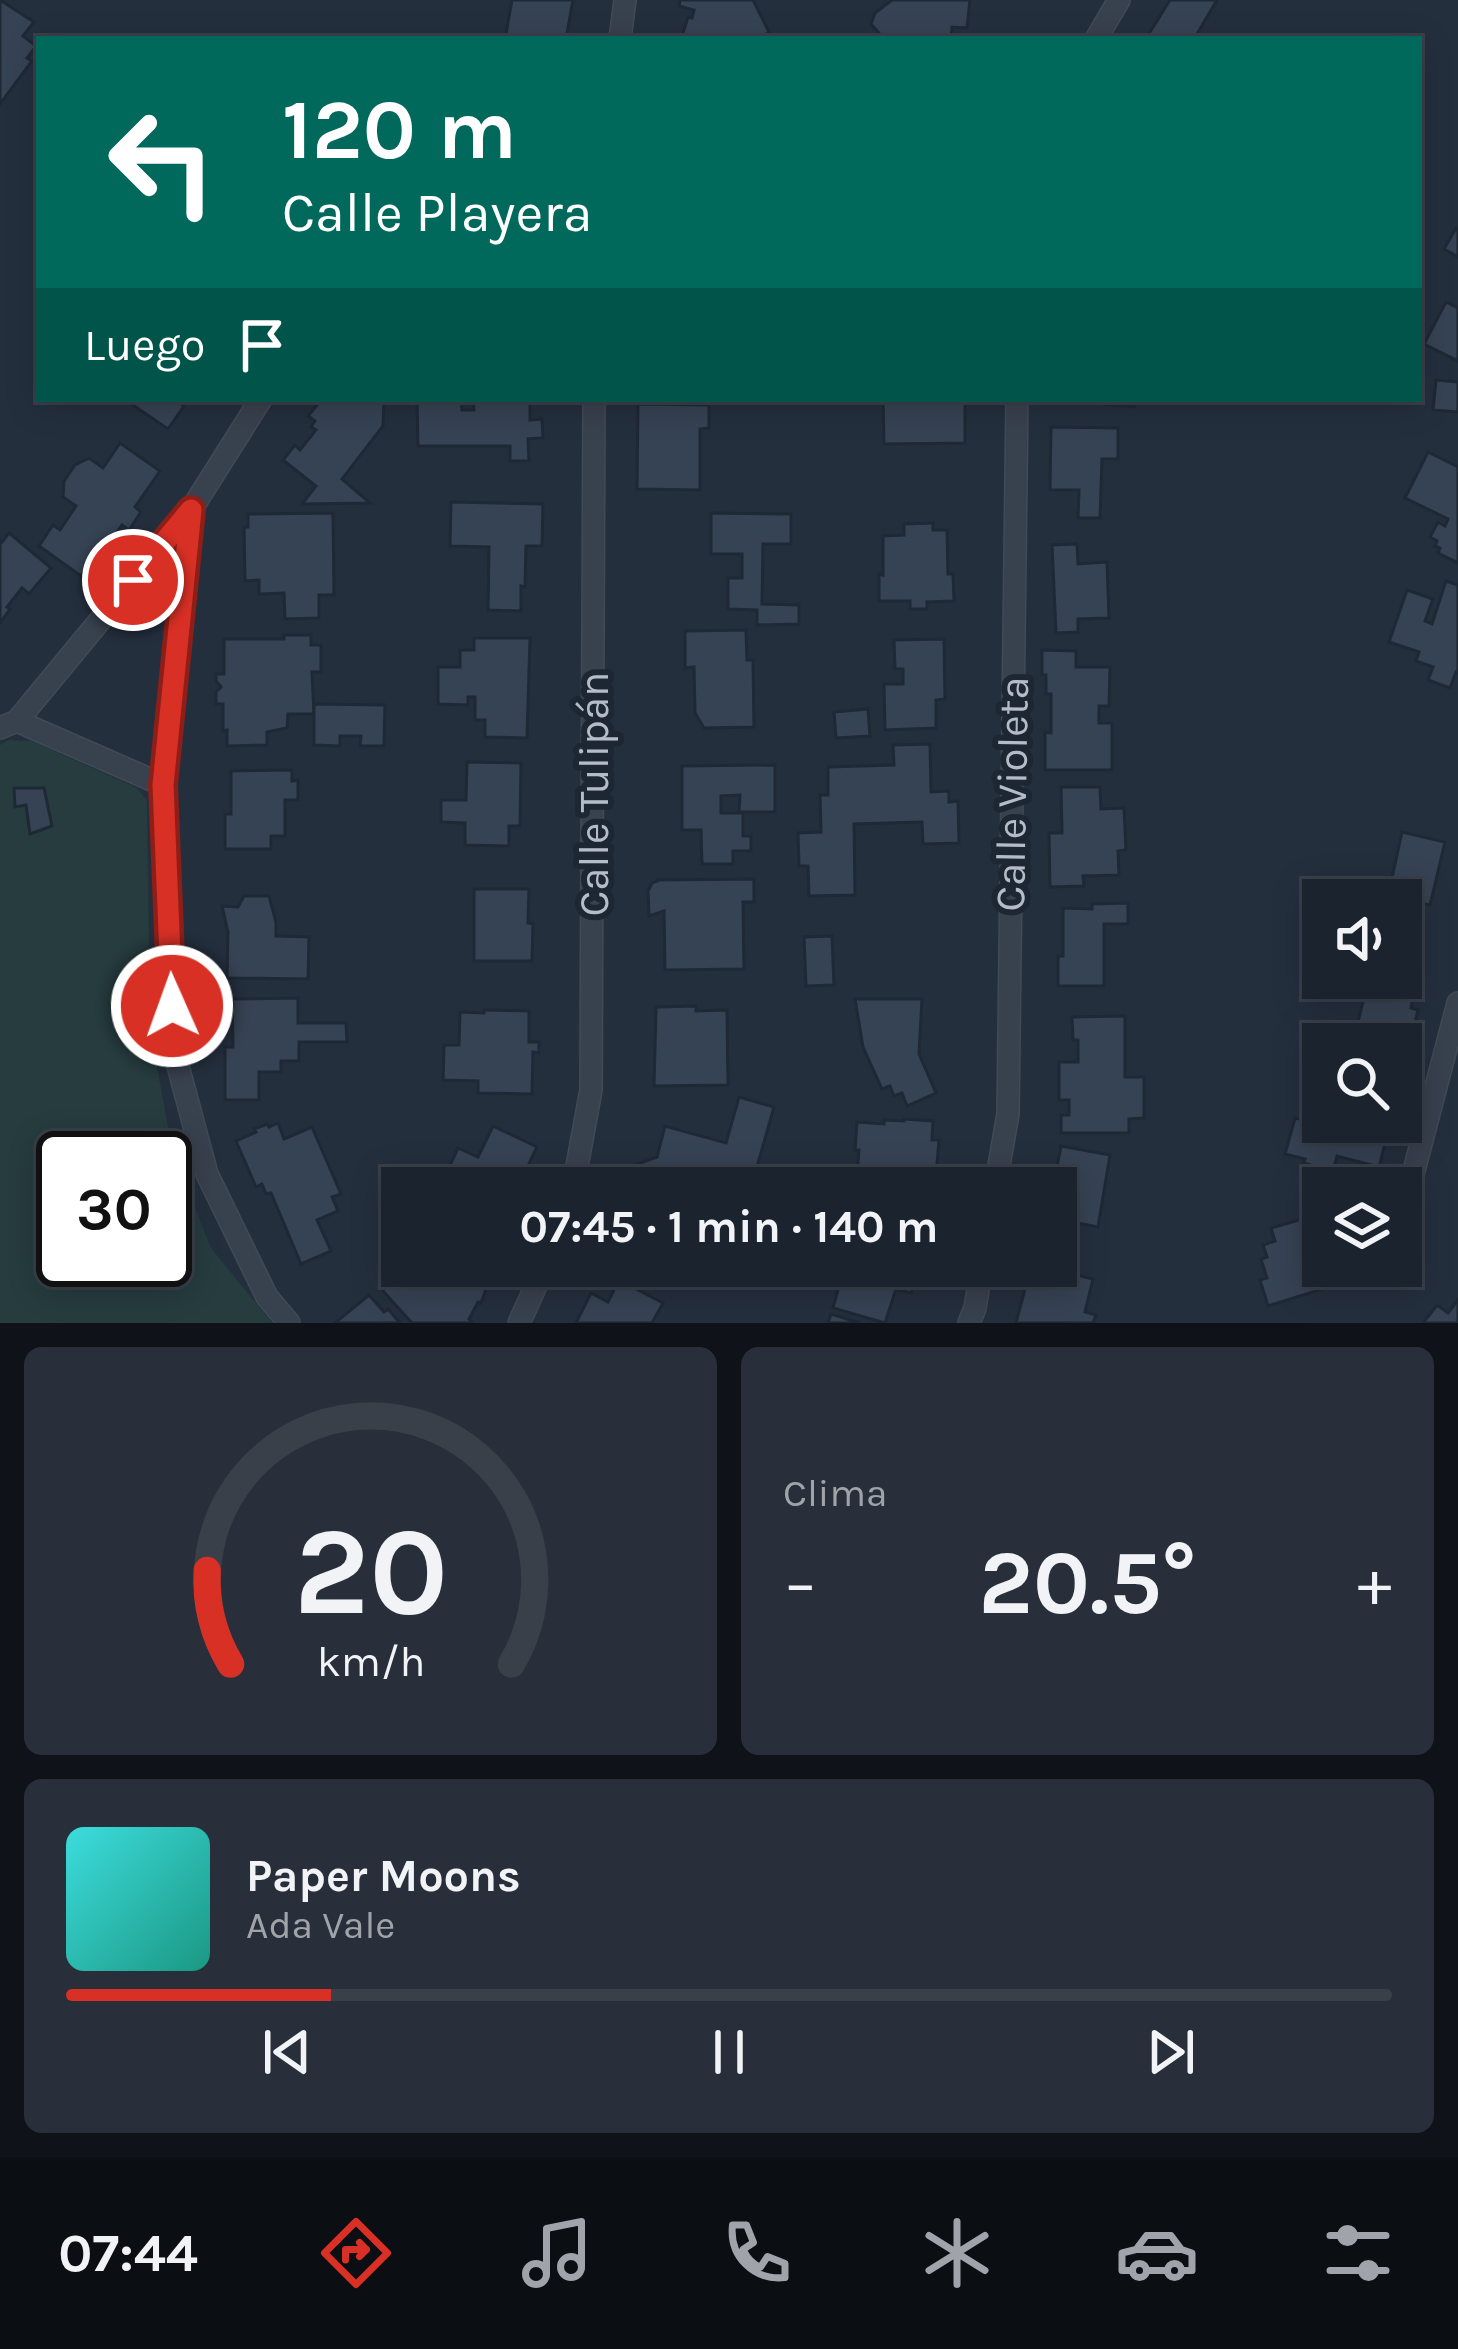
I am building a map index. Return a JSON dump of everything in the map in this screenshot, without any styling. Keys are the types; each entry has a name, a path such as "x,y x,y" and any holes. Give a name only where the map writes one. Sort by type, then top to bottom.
{"street":[{"path":"620,36 625,0"},
{"path":"1098,36 1119,0"},
{"path":"163,785 9,724 191,510 259,402"},
{"name":"Calle Tulipán","path":"577,1167 591,1090 593,402"},
{"name":"Calle Violeta","path":"999,1167 1008,1114 1017,402"},
{"path":"191,510 163,785 174,1051 207,1174 267,1297 289,1323"},
{"path":"1415,1167 1458,1003"},
{"path":"519,1323 535,1287"},
{"path":"969,1323 978,1287"}],"green space":[{"path":"9,740 32,741 137,788 147,801 150,1028 169,1131 36,1131 36,1287 192,1287 192,1200 211,1248 272,1323 0,1323 0,745"}],"building":[{"path":"0,0 34,22 23,36 36,46 27,58 32,61 0,104"},
{"path":"512,0 573,0 567,36 506,36"},
{"path":"680,0 753,0 769,32 763,36 682,36 694,10 679,6"},
{"path":"892,0 970,0 967,28 952,27 951,36 881,36 871,24 875,13"},
{"path":"1170,0 1217,0 1196,36 1148,36"},
{"path":"1458,230 1458,257 1444,249"},
{"path":"1446,302 1458,308 1458,361 1424,344"},
{"path":"1436,380 1458,382 1458,412 1433,410"},
{"path":"128,402 178,402 184,406 168,429"},
{"path":"320,402 384,402 383,426 342,479 370,503 302,504 316,486 283,460 295,445 300,450 316,430 308,416"},
{"path":"417,402 461,402 462,410 474,410 473,402 530,402 530,420 542,419 543,438 528,439 529,461 510,461 510,446 418,446"},
{"path":"883,402 965,402 965,443 884,444"},
{"path":"1100,402 1135,402 1134,407"},
{"path":"638,404 709,405 709,428 700,429 700,490 637,489"},
{"path":"1051,427 1118,428 1118,459 1102,459 1100,518 1078,518 1079,490 1050,490"},
{"path":"120,443 160,471 135,507 141,512 129,530 122,525 81,576 39,546 53,525 60,530 76,506 63,497 64,481 75,465 89,458 103,468"},
{"path":"1428,452 1458,467 1458,563 1438,553 1437,541 1430,537 1438,522 1445,526 1448,519 1405,498"},
{"path":"451,502 543,504 542,546 526,546 521,611 488,610 489,547 450,546"},
{"path":"333,513 334,595 319,595 319,618 285,619 284,593 259,594 259,580 245,581 248,514"},
{"path":"711,513 791,514 791,544 763,544 762,604 799,605 799,624 757,625 757,610 728,609 728,578 742,578 742,554 711,554"},
{"path":"933,523 933,530 947,530 954,601 927,602 927,609 910,609 910,601 879,601 883,536 904,535 904,524"},
{"path":"9,533 51,568 29,594 22,588 0,623 0,540"},
{"path":"1077,544 1078,564 1107,562 1109,618 1078,619 1078,632 1056,633 1052,545"},
{"path":"1446,581 1458,585 1458,673 1450,688 1428,680 1433,667 1416,661 1419,652 1389,642 1407,590 1433,599 1425,621 1432,624"},
{"path":"746,630 747,660 753,660 754,727 704,728 695,713 694,667 685,668 685,631"},
{"path":"284,635 311,635 311,645 321,645 321,672 312,672 314,714 288,714 287,728 267,732 267,745 227,746 223,704 216,704 221,687 216,674 224,674 224,639 284,639"},
{"path":"474,638 530,638 527,738 485,737 485,720 475,720 475,697 468,697 468,705 438,704 438,667 460,667 460,650 474,650"},
{"path":"944,639 945,699 936,700 936,728 885,730 884,684 903,684 903,669 895,669 894,640"},
{"path":"1042,650 1076,651 1076,667 1110,667 1109,706 1099,706 1099,723 1112,723 1112,770 1045,770 1051,694 1046,694 1046,675 1042,675"},
{"path":"314,704 385,705 384,746 360,746 361,736 340,736 340,746 314,745"},
{"path":"868,709 870,736 836,738 834,712"},
{"path":"930,744 931,792 949,791 949,802 958,801 959,843 923,844 922,822 854,824 855,895 809,896 808,866 799,866 798,833 821,832 820,795 828,795 828,767 894,765 893,745"},
{"path":"467,762 521,763 520,826 509,826 509,846 465,845 465,823 441,822 441,800 466,800"},
{"path":"775,765 775,812 739,812 740,795 721,796 721,813 743,813 743,836 751,836 751,851 733,851 733,864 702,864 701,830 682,830 682,766"},
{"path":"292,770 292,781 298,780 298,800 285,800 285,836 271,836 271,849 225,849 231,771"},
{"path":"1061,787 1100,787 1101,809 1124,808 1126,850 1118,851 1119,875 1083,876 1084,886 1050,887 1049,833 1062,833"},
{"path":"14,788 44,788 52,826 30,834 26,805 15,807"},
{"path":"1402,832 1445,842 1430,905 1422,903 1422,879 1392,879"},
{"path":"754,879 754,902 743,902 744,969 665,970 664,911 649,916 652,883"},
{"path":"474,889 529,889 532,961 474,961"},
{"path":"244,896 269,896 276,936 309,937 308,979 227,978 228,932 222,906 238,907"},
{"path":"1128,903 1128,924 1104,924 1104,986 1058,986 1063,908"},
{"path":"832,936 834,985 806,986 804,937"},
{"path":"298,998 298,1023 346,1023 347,1042 299,1042 299,1061 281,1061 281,1072 259,1072 259,1100 225,1100 225,1047 233,1047 232,999"},
{"path":"855,999 922,999 919,1054 936,1093 907,1106 902,1093 894,1096 890,1086 882,1089 863,1047"},
{"path":"1364,999 1413,999 1411,1008 1418,1010 1415,1023 1358,1023"},
{"path":"696,1006 696,1011 727,1010 728,1085 654,1086 656,1007"},
{"path":"529,1011 529,1042 539,1042 539,1053 533,1052 532,1094 478,1093 478,1081 443,1080 444,1045 459,1045 460,1012"},
{"path":"1125,1016 1125,1077 1144,1077 1144,1118 1129,1119 1129,1133 1061,1133 1061,1115 1069,1115 1069,1100 1059,1100 1059,1062 1078,1062 1072,1017"},
{"path":"739,1097 774,1107 757,1167 629,1167 657,1157 665,1126 726,1143"},
{"path":"1295,1118 1302,1120 1302,1143 1385,1143 1379,1167 1337,1156 1334,1167 1318,1167 1285,1154"},
{"path":"933,1121 932,1140 939,1140 937,1167 858,1167 857,1122"},
{"path":"278,1123 284,1139 312,1127 341,1194 332,1197 338,1211 317,1220 331,1251 301,1264 271,1193 266,1194 262,1184 256,1187 236,1141 256,1132 254,1129"},
{"path":"493,1126 537,1147 527,1167 449,1167 458,1148 478,1157"},
{"path":"1061,1146 1110,1155 1098,1227 1077,1223 1077,1167 1057,1167"},
{"path":"1302,1219 1302,1287 1329,1287 1268,1306 1260,1280 1267,1278 1261,1259 1267,1257 1263,1245 1275,1241 1271,1228"},
{"path":"1077,1275 1093,1279 1085,1312 1096,1315 1093,1323 1016,1323 1025,1287 1077,1287"},
{"path":"385,1287 487,1287 469,1319 473,1323 412,1323 383,1291"},
{"path":"616,1287 632,1287 663,1303 652,1323 576,1323 591,1293 608,1302"},
{"path":"839,1287 913,1287 911,1293 896,1289 885,1323 833,1308"},
{"path":"369,1295 400,1323 335,1323"},
{"path":"1458,1300 1458,1323 1423,1323 1437,1305 1448,1313"},
{"path":"831,1314 860,1323 828,1323"}],"route":[{"path":"133,580 191,510 163,785 172,1006"}]}
